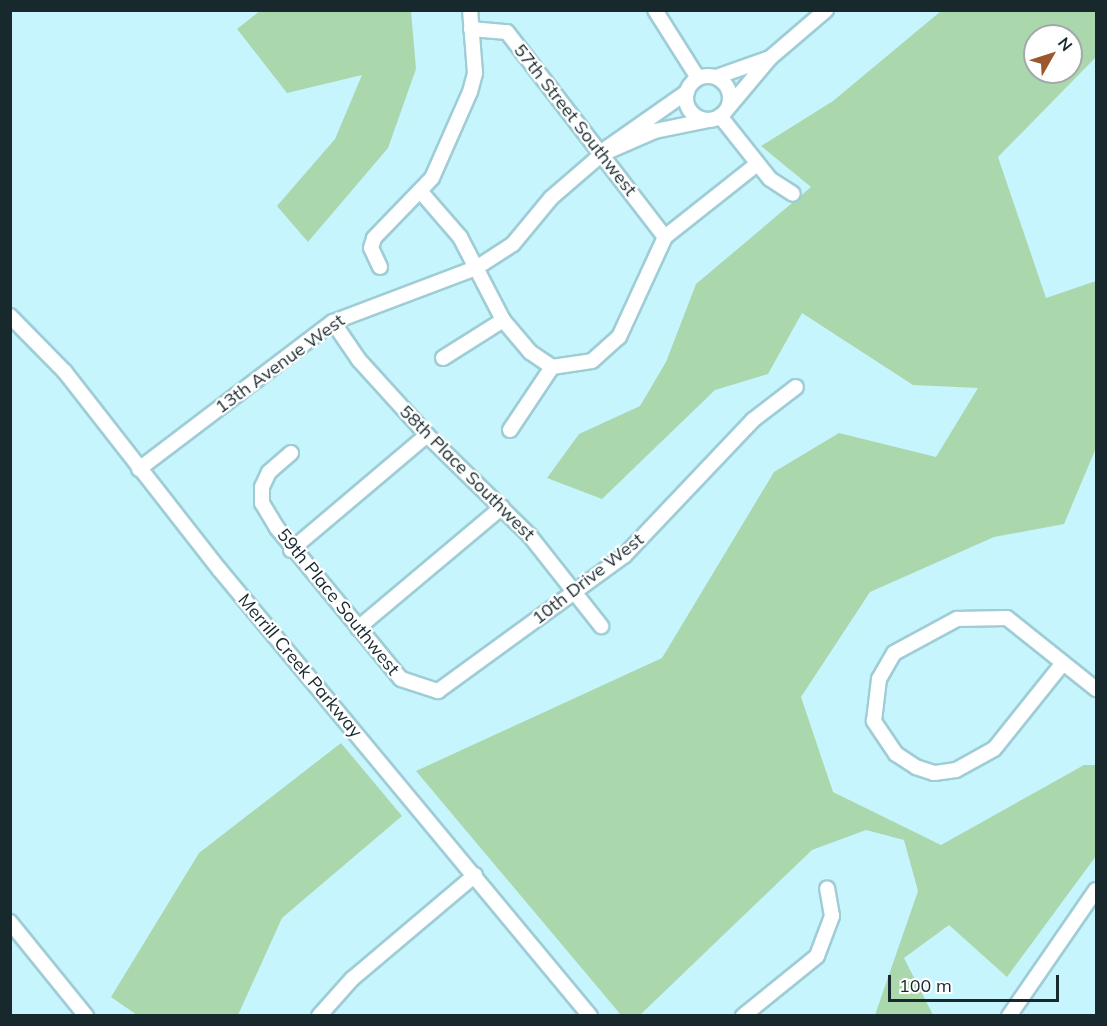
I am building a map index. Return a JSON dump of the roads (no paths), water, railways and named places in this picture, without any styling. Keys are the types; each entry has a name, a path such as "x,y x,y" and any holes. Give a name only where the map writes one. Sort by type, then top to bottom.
{"street":[{"path":"380,267 371,248 374,238 421,192 470,92 476,73 470,10"},
{"path":"655,10 698,78"},
{"path":"719,115 770,58 820,12"},
{"name":"57th Street Southwest","path":"471,28 507,32 665,237"},
{"path":"770,58 716,77 698,78 687,92 691,112 719,115 757,164 793,194"},
{"path":"716,77 730,91 719,115"},
{"name":"13th Avenue West","path":"139,469 333,322 476,268 513,244 551,198 602,154 613,140 687,92"},
{"name":"13th Avenue West","path":"602,154 655,131 719,115"},
{"path":"421,192 460,237 503,320 530,352 552,367 592,361 619,337 665,237 757,164"},
{"name":"Merrill Creek Parkway","path":"10,316 65,372 139,469 590,1016"},
{"path":"443,358 503,320"},
{"name":"58th Place Southwest","path":"333,322 359,360 427,435 502,507 578,591 601,626"},
{"path":"510,430 552,367"},
{"name":"10th Drive West","path":"414,687 438,691 455,682 624,556 753,420 796,387"},
{"path":"291,550 427,435"},
{"name":"59th Place Southwest","path":"291,453 269,472 262,487 262,503 291,550 401,680 414,687"},
{"path":"358,628 502,507"},
{"path":"1063,663 994,749 976,761 934,773 896,754 874,721 879,679 894,653 957,619 1006,618 1096,689"},
{"path":"319,1016 352,979 475,875"},
{"path":"743,1016 818,956 832,916 826,888"},
{"path":"1009,1016 1096,890"},
{"path":"10,922 86,1016"}]}
